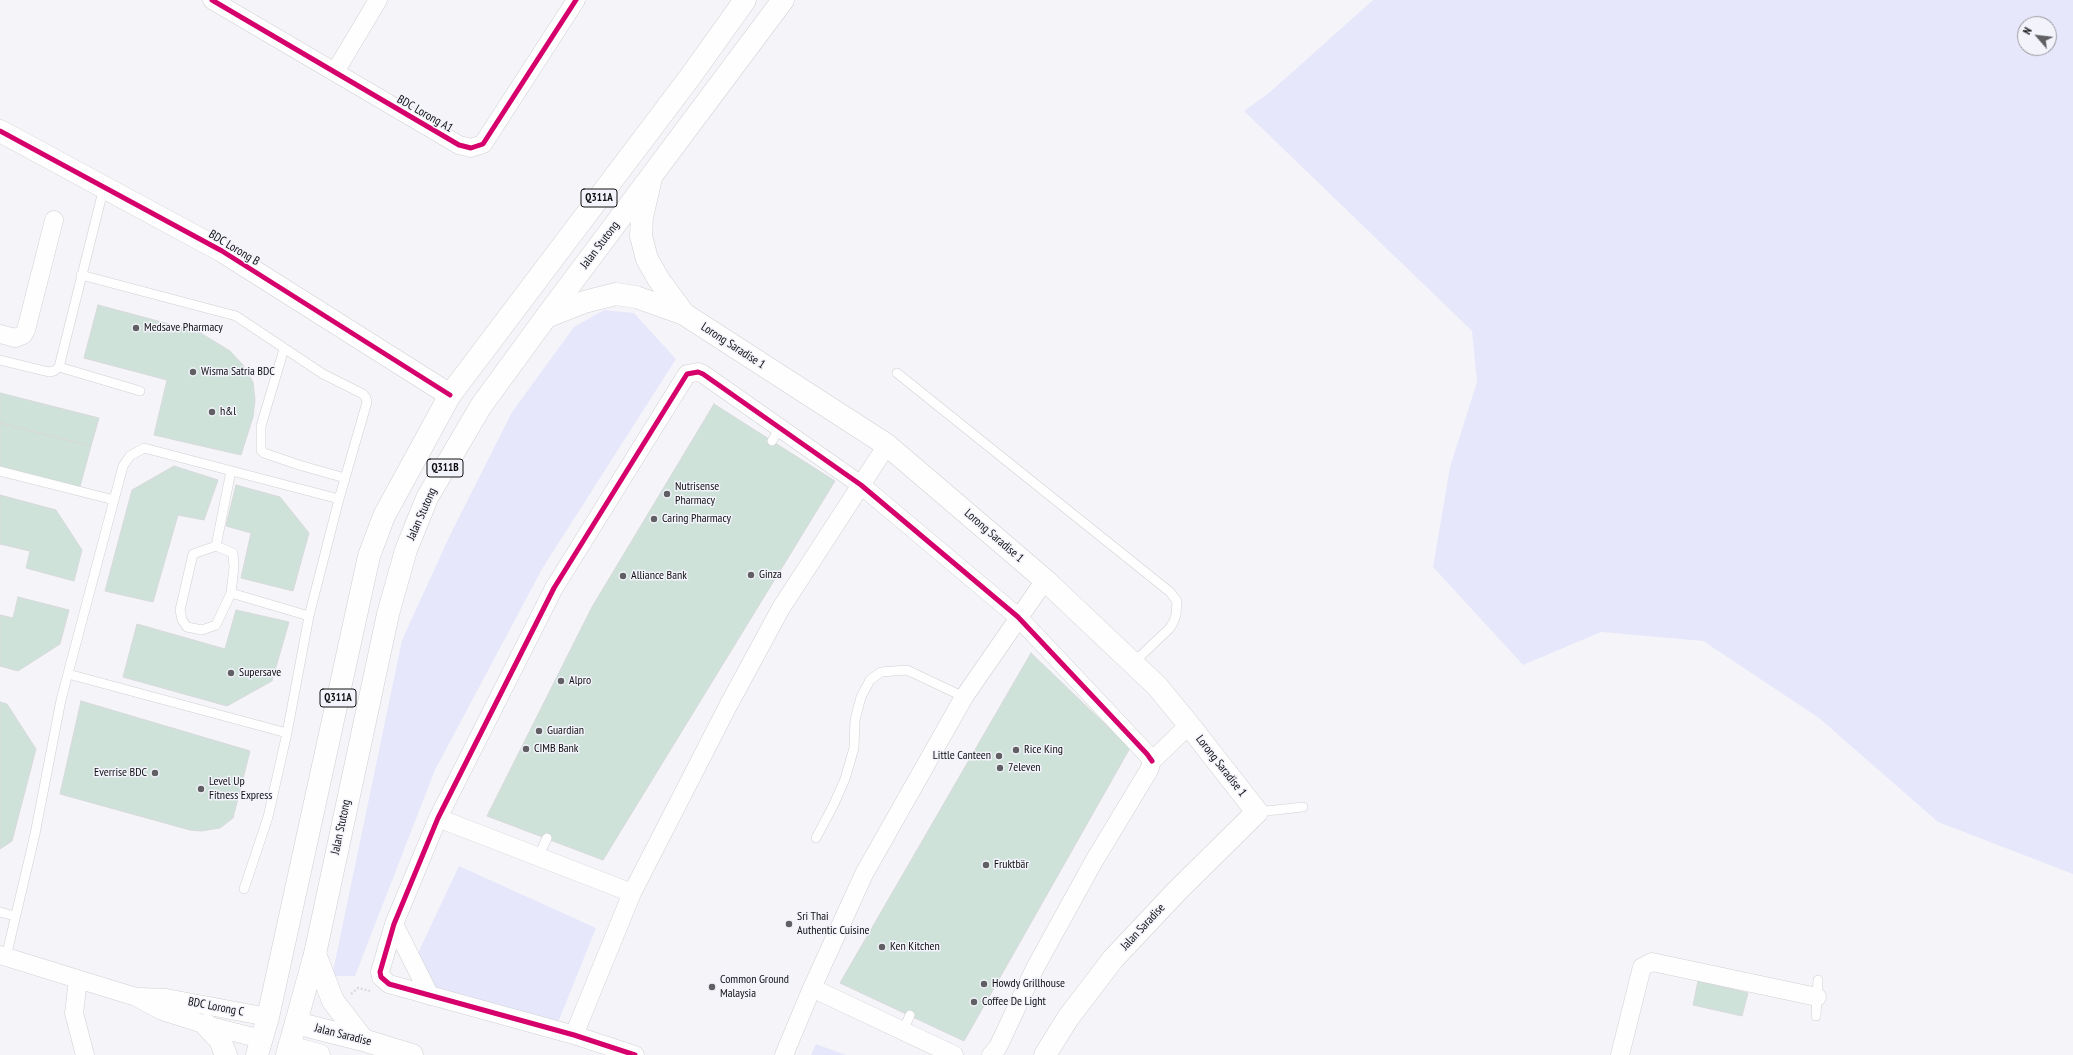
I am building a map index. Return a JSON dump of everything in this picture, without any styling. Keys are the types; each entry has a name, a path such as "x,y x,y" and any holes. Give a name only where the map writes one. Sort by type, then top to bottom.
{"main road":[{"name":"Q311A","path":"259,1047 268,1017 369,556 384,516 450,395 685,84 745,0"},
{"name":"Jalan Stutong","path":"288,1051 315,954 361,732 388,614 406,550 427,498 481,406 783,0"},
{"name":"BDC Lorong B","path":"0,131 222,251 450,395 481,406"},
{"path":"651,178 642,217 641,236 647,259 684,314"},
{"path":"546,317 584,302 616,294 636,297 684,314"},
{"name":"Lorong Saradise 1","path":"684,314 887,445 1045,580 1157,686 1257,812"},
{"name":"Jalan Saradise","path":"1045,1055 1068,1018 1113,959 1177,891 1257,812"},
{"path":"315,954 333,1001 364,1040"},
{"name":"BDC Lorong C","path":"268,1017 296,1023"},
{"name":"Jalan Saradise","path":"296,1023 364,1040 412,1055"},
{"path":"206,1025 220,1040 226,1055"},
{"name":"BDC Lorong C","path":"259,1047 288,1051"},
{"name":"Jalan Saradise","path":"288,1051 319,1055"}],"street":[{"name":"BDC Lorong A1","path":"212,0 458,145 471,148 483,144 576,0"},
{"path":"335,72 378,0"},
{"path":"0,334 15,338 23,335 26,330 54,220"},
{"path":"635,1055 574,1036 389,984 381,977 380,966 394,924 438,818 554,588 683,378 692,372 703,374 776,434 861,485 1018,617 1084,695 1147,754 1152,761"},
{"path":"574,1036 632,893 729,704 781,608 887,445"},
{"path":"784,1055 812,988 864,874 964,697 1045,580"},
{"path":"991,1055 998,1046 1034,968 1094,861 1149,770 1152,761 1189,725"},
{"path":"438,818 632,893"},
{"path":"394,924 430,996"},
{"name":"BDC Lorong C","path":"3,956 136,997 162,1011 206,1025 259,1047"},
{"path":"1620,1055 1642,967 1652,962 1817,998"},
{"path":"78,980 74,1013 85,1055"},
{"path":"812,988 907,1023 954,1055"},
{"name":"BDC Lorong C","path":"136,997 166,998 268,1017"}],"lane":[{"path":"0,360 49,372 54,372 59,367 104,187"},
{"path":"81,275 236,316 323,374 363,394 366,398 367,402 344,478 309,616 287,732 268,817 244,889"},
{"path":"284,349 261,426 261,450 264,454 344,478"},
{"path":"59,367 140,391"},
{"path":"897,373 1170,592 1177,601 1176,615 1173,623 1169,629 1133,663"},
{"path":"3,956 36,834 61,700 123,466 130,456 144,448 339,499"},
{"path":"0,471 114,500"},
{"path":"216,546 231,471"},
{"path":"216,546 233,553 234,567 231,593 216,625 210,629 202,630 187,627 182,620 180,610 193,554 216,546"},
{"path":"231,593 309,616"},
{"path":"816,838 845,779 854,748 855,720 861,697 870,680 880,672 907,670 964,697"},
{"path":"68,674 287,732"},
{"path":"1257,812 1303,807"},
{"path":"538,857 546,838"},
{"path":"0,912 15,916"},
{"path":"1816,1016 1818,980"}],"path":[{"path":"337,1006 358,988 376,993 381,977"}],"shaded area":[{"path":"1373,0 2073,0 2073,874 1938,822 1819,718 1703,641 1601,632 1523,665 1433,567 1450,467 1477,382 1472,331 1244,111 1270,92"},
{"path":"604,310 634,313 676,359 542,569 435,770 355,976 332,976 402,640 451,533 512,412 574,327"},
{"path":"459,866 596,928 555,1030 548,1018 434,989 417,955"},
{"path":"816,1044 846,1055 811,1055"}],"building":[{"name":"Wisma Satria BDC","path":"98,305 199,332 230,351 243,365 253,382 255,400 253,417 241,455 154,435 167,380 84,358"},
{"path":"0,393 99,418 91,446 0,423"},
{"path":"714,404 835,481 603,860 487,816 592,607"},
{"path":"0,423 91,446 79,490 0,469"},
{"path":"174,466 218,480 204,520 178,515 153,602 105,591 132,490"},
{"path":"236,485 280,497 309,533 293,591 241,578 251,533 226,526"},
{"path":"0,495 56,510 82,550 74,581 26,568 30,551 0,544"},
{"path":"18,597 69,610 60,644 18,671 0,666 0,615 13,618"},
{"path":"236,610 289,622 272,681 227,706 123,677 137,624 225,649"},
{"name":"Fruktbär","path":"1031,653 1130,748 964,1041 840,983"},
{"name":"Everrise BDC","path":"81,701 250,751 233,818 220,828 201,831 190,830 60,794"},
{"path":"0,702 7,704 36,749 12,841 0,849"},
{"path":"1698,981 1748,993 1742,1016 1693,1005"}],"cycle path":[{"path":"212,0 459,145 471,148 483,144 576,0"},
{"path":"0,131 222,251 450,395"},
{"path":"635,1055 574,1035 389,984 381,977 380,972 394,924 438,818 554,588 687,374 698,372 703,374 861,485 1018,617 1152,761"}],"place":[{"name":"Medsave Pharmacy","path":"136,328"},
{"name":"Wisma Satria BDC","path":"193,372"},
{"name":"h&l","path":"212,412"},
{"name":"Nutrisense Pharmacy","path":"667,494"},
{"name":"Caring Pharmacy","path":"654,519"},
{"name":"Ginza","path":"751,575"},
{"name":"Alliance Bank","path":"623,576"},
{"name":"Supersave","path":"231,673"},
{"name":"Alpro","path":"561,681"},
{"name":"Guardian","path":"539,731"},
{"name":"CIMB Bank","path":"526,749"},
{"name":"Rice King","path":"1016,750"},
{"name":"Little Canteen","path":"999,756"},
{"name":"7eleven","path":"1000,768"},
{"name":"Everrise BDC","path":"155,773"},
{"name":"Level Up Fitness Express","path":"201,789"},
{"name":"Fruktbär","path":"986,865"},
{"name":"Sri Thai Authentic Cuisine","path":"789,924"},
{"name":"Ken Kitchen","path":"882,947"},
{"name":"Howdy Grillhouse","path":"984,984"},
{"name":"Common Ground Malaysia","path":"712,987"},
{"name":"Coffee De Light","path":"974,1002"}]}
